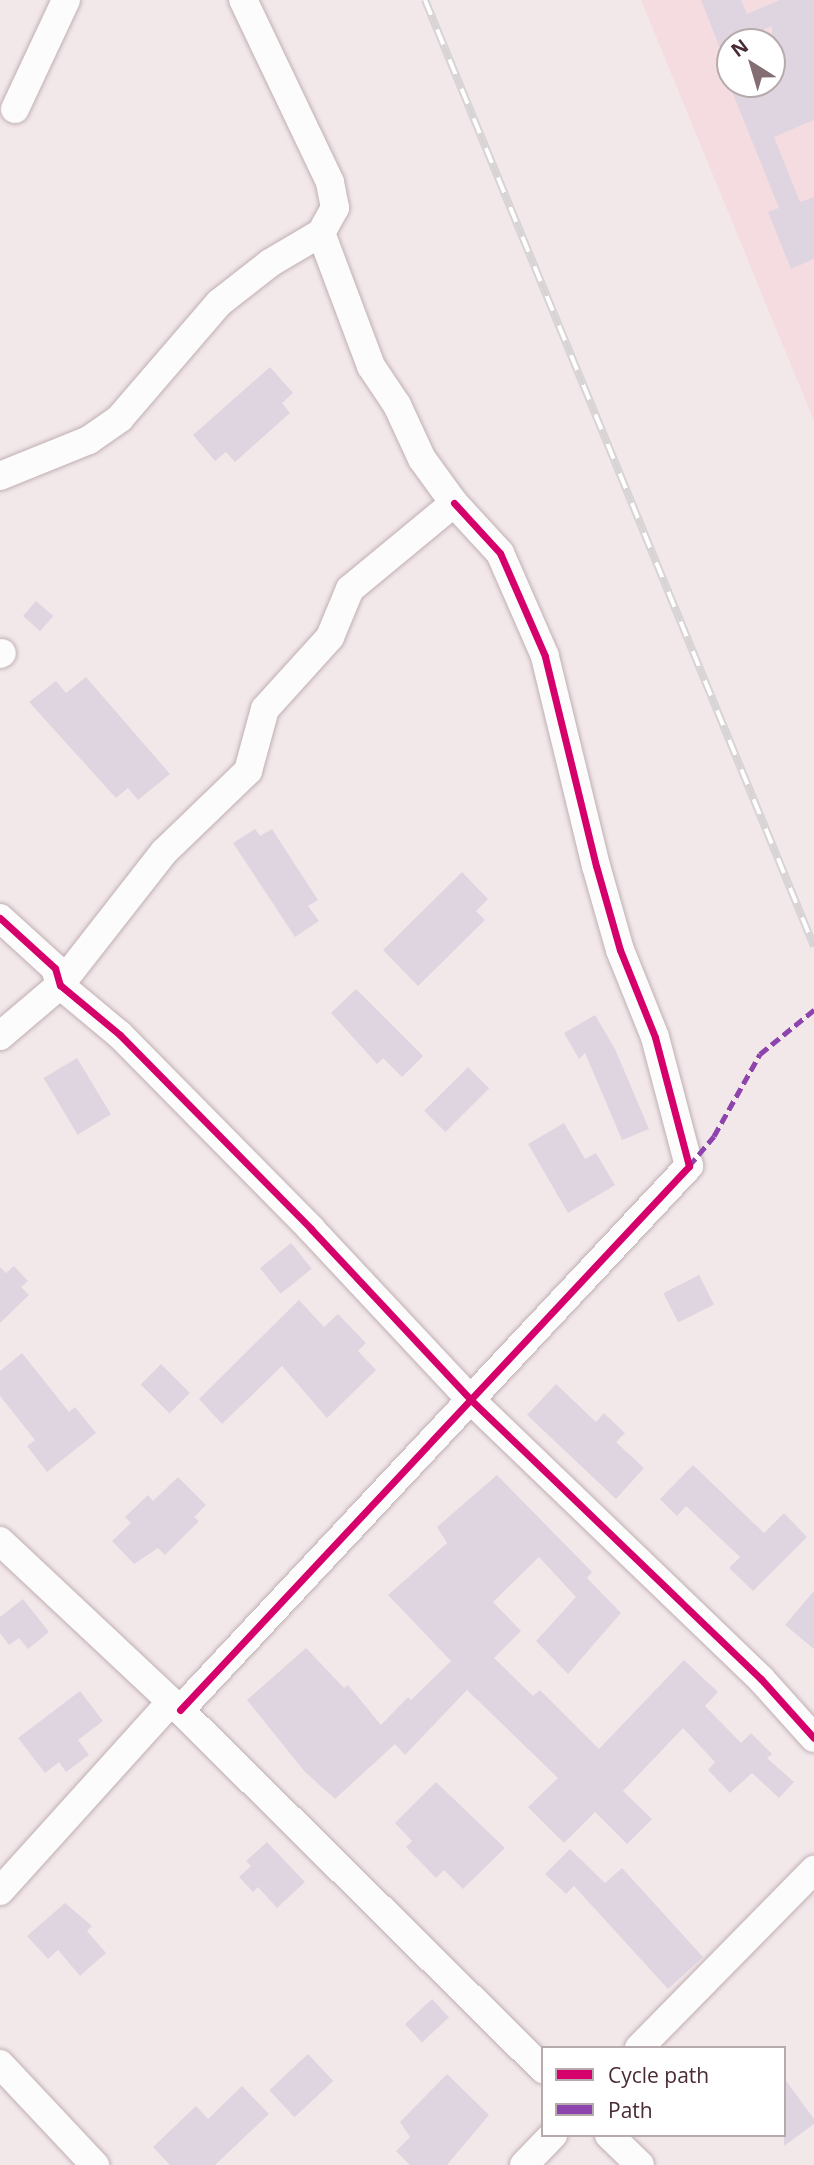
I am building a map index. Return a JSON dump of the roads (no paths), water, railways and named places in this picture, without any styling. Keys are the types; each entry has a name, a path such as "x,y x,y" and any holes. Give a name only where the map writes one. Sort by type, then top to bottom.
{"street":[{"path":"15,109 66,0"},
{"path":"0,476 89,440 120,418 219,303 270,263 321,233 334,208 330,182 243,0"},
{"path":"0,1891 471,1401 689,1166 655,1037 620,950 545,656 500,553 454,503 422,459 397,405 372,366 321,233"},
{"path":"0,1036 60,985 164,852 248,771 265,709 330,637 350,589 454,503"},
{"path":"0,918 55,968 60,985 120,1035 471,1401 761,1679 814,1738"},
{"path":"0,1541 176,1706 541,2067"},
{"path":"641,2046 814,1870"},
{"path":"0,2064 95,2165"},
{"path":"524,2165 551,2137"},
{"path":"611,2137 639,2165"}],"railway":[{"path":"425,0 814,946"}]}
